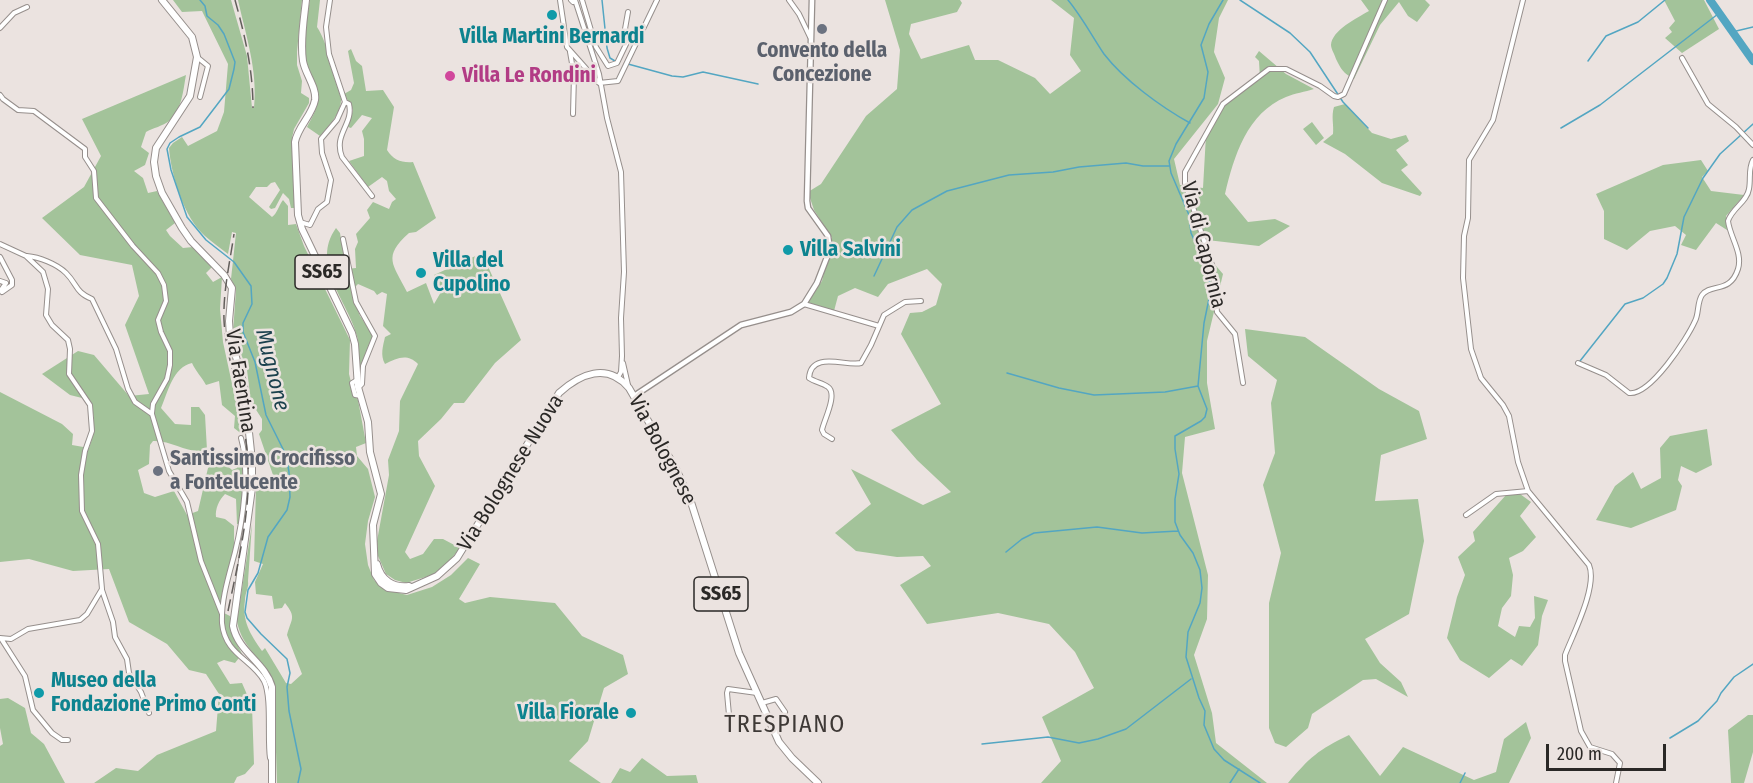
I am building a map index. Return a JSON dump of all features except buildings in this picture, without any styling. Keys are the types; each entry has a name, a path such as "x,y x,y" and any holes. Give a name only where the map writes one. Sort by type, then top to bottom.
{"main road":[{"path":"162,0 192,37 197,57"},
{"name":"Via Bolognese Nuova","path":"306,0 302,53 303,63 315,91 315,99 312,109 297,132 295,142 299,222 352,333 355,344 358,384 368,422 370,452 381,494 373,525 373,546 379,571 386,580 404,587 428,582 442,572 457,558 559,393 572,382 587,375 604,372 621,375"},
{"name":"Via Faentina","path":"197,57 190,96 156,148 154,169 162,193 182,228 224,275 232,288 230,328 244,385 252,478 250,509 233,626 240,644 267,675 272,687 272,783"},
{"name":"Via Bolognese","path":"621,375 676,469 691,502 739,652 784,749 818,783"}],"street":[{"path":"330,0 326,27 328,54 345,102 349,104 350,113 339,141 339,150 372,196"},
{"path":"560,0 574,75 573,114"},
{"path":"582,0 596,47 609,66 616,63 630,36 625,28 628,12"},
{"path":"569,50 599,83 618,81 657,0"},
{"path":"789,0 799,14 810,38"},
{"path":"634,396 741,325 791,312 804,304 817,283 829,252 829,243 828,236 808,208 807,201 812,0"},
{"name":"Via di Capornia","path":"1243,383 1235,334 1217,312 1213,268 1185,183 1185,172 1223,104 1269,69 1286,69 1340,96 1346,91 1385,0"},
{"path":"1524,0 1493,120 1469,160 1468,218 1464,236 1463,278 1471,349 1482,378 1503,405 1509,417 1523,480 1528,491 1589,565 1592,572 1590,587 1565,655 1565,661 1581,731 1590,747 1612,754 1620,763 1616,783"},
{"name":"Via Bolognese","path":"573,1 601,83 607,118 621,172 624,272 621,375"},
{"path":"0,28 14,13 27,8"},
{"path":"197,57 208,66 200,97"},
{"path":"1682,58 1707,104 1736,127 1753,145"},
{"path":"0,94 18,110 34,111 85,149 85,157 94,171 96,198 133,246 158,273 164,285 166,301 158,320 170,351 170,365 167,379 153,404 152,414 170,471 187,502 201,561 222,614"},
{"path":"299,222 310,225 318,208 327,202 331,180 322,153 321,139 337,120 345,102"},
{"path":"1578,363 1606,375 1629,393 1638,392 1651,383 1688,336 1702,295 1729,284 1738,268 1738,255 1728,221 1735,207 1748,194 1750,166 1753,160"},
{"path":"343,239 356,302 375,336 363,366 362,384 358,384"},
{"path":"0,243 26,256 43,272 48,290 46,315 70,344 69,374 90,405 92,432 85,451 81,475 82,511 98,544 102,590 113,622 115,637 127,659 129,673 141,692 149,713"},
{"path":"0,256 12,280 12,286 2,292 6,283 0,281"},
{"path":"26,256 34,256 59,267 71,278 82,295 92,299 116,349 128,388 135,402 152,414"},
{"path":"832,439 822,430 830,406 831,392 829,387 813,381 809,376 813,368 826,361 861,363 884,315 905,302 921,301"},
{"path":"804,304 879,326"},
{"name":"Via Faentina","path":"241,438 244,461 243,503 222,614 223,627 227,641 241,659 260,675 266,686 268,749 270,760 273,762"},
{"path":"1466,515 1496,494 1528,491"},
{"path":"1,639 11,639 28,629 80,620 87,614 102,590"},
{"path":"1,639 25,676 33,710 52,734 62,740 68,740"},
{"path":"729,715 727,693 729,689 758,693"},
{"path":"762,703 776,699 785,712"}],"green space":[{"path":"173,0 231,0 247,56 252,108 254,108 253,67 238,0 302,0 297,65 302,81 301,93 309,98 309,103 294,129 292,138 295,208 291,208 289,199 283,193 275,208 269,207 280,190 275,182 267,187 256,187 249,197 272,217 283,200 288,206 288,225 296,224 304,246 350,340 349,374 354,394 358,400 366,443 356,447 357,456 368,469 375,497 368,521 365,544 368,565 374,580 387,590 407,595 432,587 451,575 468,558 480,564 459,599 465,603 490,597 555,603 582,636 623,655 628,674 604,688 588,741 569,761 601,783 277,783 274,689 266,670 244,640 237,621 252,524 248,586 244,608 248,627 262,651 265,648 286,683 291,684 302,674 287,635 292,619 289,608 285,603 282,608 274,609 272,596 256,594 255,582 263,564 254,561 256,487 269,483 273,475 259,434 262,430 262,419 251,402 247,370 233,332 236,290 231,279 236,233 232,232 228,254 198,228 180,195 169,148 182,137 188,146 217,131 224,112 228,64 202,11 182,12"},
{"path":"310,0 320,0 317,27 328,51 341,98 337,114 320,136 307,127 314,115 318,97 305,56 305,35"},
{"path":"885,0 960,0 962,3 957,12 911,24 909,34 921,59 969,45 975,60 998,60 1035,78 1050,94 1081,71 1070,55 1074,18 1051,0 1228,0 1219,18 1214,52 1225,78 1218,104 1174,159 1180,185 1203,188 1206,135 1225,105 1260,79 1259,61 1255,57 1259,51 1286,74 1314,89 1286,97 1261,114 1244,137 1225,194 1248,222 1275,219 1290,226 1259,246 1207,240 1205,253 1223,274 1207,341 1207,383 1215,429 1185,437 1182,473 1208,575 1207,619 1194,655 1212,713 1216,743 1267,783 1041,783 1061,761 1042,717 1094,688 1075,652 1049,624 998,613 927,624 900,585 931,566 923,556 897,557 856,551 835,533 871,504 851,469 923,505 951,492 917,460 891,430 941,404 901,334 910,313 922,312 936,305 942,284 927,269 888,284 878,297 855,288 838,296 834,311 807,303 822,281 832,238 814,210 808,192 821,184 866,116 897,89 900,50"},
{"path":"1361,0 1425,0 1430,5 1417,22 1408,16 1399,2 1380,25 1354,79 1341,68 1331,45 1340,29 1369,11"},
{"path":"1664,0 1704,0 1719,29 1682,53 1665,38 1672,32 1669,28 1675,21"},
{"path":"351,49 356,61 362,66 366,91 383,90 394,107 387,150 398,160 413,162 436,218 416,232 409,233 395,248 394,267 407,292 426,283 434,304 441,292 434,275 482,253 521,340 495,363 464,403 454,403 418,441 419,456 435,486 405,552 410,559 423,554 434,539 443,539 460,548 447,564 432,575 406,583 386,574 378,556 377,541 389,475 388,460 399,431 400,401 418,364 410,359 398,358 385,364 382,354 383,344 385,337 391,334 383,326 387,294 382,292 377,295 374,291 358,284 351,291 360,316 374,336 362,366 361,381 357,336 333,282 327,255 329,242 336,228 340,233 346,269 356,268 355,249 358,242 356,234 370,218 367,210 373,202 389,209 396,199 389,191 387,181 382,177 368,187 349,161 364,156 362,131 372,118 362,115 351,128 348,127 353,110 344,94 351,90 354,83 348,51"},
{"path":"186,75 177,111 167,123 146,132 141,147 149,153 145,165 134,171 143,178 148,193 157,191 175,223 166,230 170,236 183,248 193,247 213,266 206,273 213,282 222,277 220,309 223,342 243,435 234,428 235,416 222,405 219,381 206,385 192,363 186,365 176,375 161,408 175,424 191,425 191,407 199,407 205,415 207,450 194,451 153,441 150,445 149,464 138,470 144,493 155,497 174,491 187,515 198,511 208,468 212,464 223,462 232,470 237,468 237,462 242,459 240,524 237,524 236,499 225,494 218,505 216,517 225,519 234,526 234,547 224,613 230,616 230,630 242,654 235,663 224,660 217,663 230,684 242,683 252,706 254,764 245,774 237,777 234,783 94,783 116,768 138,771 157,755 216,731 219,694 206,674 189,670 167,644 129,622 109,569 73,571 29,559 0,562 0,392 62,424 73,434 72,445 89,448 94,424 90,400 70,395 42,374 78,351 94,355 129,396 149,394 125,325 139,296 132,265 80,255 42,218 84,187 101,156 82,119"},
{"path":"1345,104 1372,133 1391,139 1406,135 1409,141 1396,150 1408,165 1401,170 1422,193 1420,196 1382,183 1345,154 1323,142 1333,134 1334,107"},
{"path":"1312,122 1324,138 1316,145 1303,129"},
{"path":"1701,160 1708,171 1702,177 1711,191 1744,195 1726,216 1727,230 1716,223 1696,250 1681,245 1686,235 1675,226 1650,231 1627,250 1604,239 1604,211 1596,194 1663,165"},
{"path":"1245,329 1305,337 1379,389 1419,411 1427,439 1381,455 1375,501 1418,499 1424,541 1409,614 1365,639 1380,663 1401,682 1408,697 1376,679 1363,680 1312,714 1308,728 1286,747 1275,743 1269,728 1269,603 1281,553 1263,485 1275,453 1271,403 1277,380 1248,356"},
{"path":"1707,429 1712,465 1696,473 1681,466 1678,480 1682,486 1676,510 1631,528 1596,520 1615,486 1633,472 1641,489 1661,478 1660,448 1670,436"},
{"path":"1520,494 1531,502 1520,516 1536,537 1523,551 1509,558 1513,575 1511,596 1502,608 1498,626 1515,637 1519,626 1530,627 1535,618 1534,596 1548,600 1542,616 1538,645 1522,666 1511,659 1489,678 1460,660 1447,638 1465,575 1458,557 1475,541 1473,532 1506,495"},
{"path":"8,698 25,708 31,733 44,744 65,783 0,783 0,746 3,744 0,728 0,699"},
{"path":"1748,715 1753,715 1753,752 1744,783 1731,783 1728,730"},
{"path":"1526,722 1531,738 1509,783 1288,783 1315,755 1349,735 1380,776 1403,747 1474,780 1496,772 1504,739"},
{"path":"642,758 667,776 696,775 698,783 611,783 620,768 630,772"}],"waterway":[{"name":"Mugnone","path":"200,0 205,6 207,16 218,25 224,34 235,62 234,69 229,89 200,127 179,137 170,143 167,149 171,170 187,217 206,240 234,262 251,286 252,304 243,323 243,332 255,362 266,415 286,455 290,497 287,510 268,537 258,573 248,590 245,612 247,618 261,634 287,659 290,673 287,687 289,711 301,769 298,783"},
{"path":"602,0 607,48 610,58 615,61"},
{"path":"1068,0 1112,64 1155,101 1190,123"},
{"path":"1223,0 1209,24 1201,45 1208,72 1204,98 1176,144 1169,161 1171,173 1189,215 1191,233 1206,266 1211,289 1204,323 1198,386 1207,409 1201,421 1175,436 1179,474 1175,499 1175,522 1200,570 1202,588 1200,603 1188,632 1186,657 1205,711 1204,725 1214,749 1224,760 1260,783"},
{"path":"1240,0 1290,33 1310,52 1343,102 1368,128"},
{"path":"1588,61 1606,36 1638,22 1665,0"},
{"path":"1710,0 1753,61"},
{"path":"1561,128 1600,105 1718,14"},
{"path":"1732,32 1753,27"},
{"path":"628,64 672,76 683,77 703,72 758,84"},
{"path":"1580,361 1625,304 1643,298 1663,284 1677,254 1684,217 1703,178 1720,154 1753,124"},
{"path":"874,276 897,227 912,210 947,191 1009,175 1053,172 1079,167 1126,163 1143,166 1170,166"},
{"path":"1007,373 1094,395 1165,392 1198,386"},
{"path":"1006,552 1034,533 1097,527 1142,533 1178,531"},
{"path":"1670,738 1698,721 1717,701 1734,677 1753,664"},
{"path":"982,744 1048,737 1079,743 1098,739 1126,729 1191,679"},
{"path":"1230,783 1239,769"},
{"path":"1460,783 1465,773"}],"railway":[{"path":"235,0 248,53 253,108"},
{"path":"228,611 248,498 245,432 224,320 226,287 234,234"}],"place":[{"name":"Villa Martini Bernardi","path":"552,15"},
{"name":"Convento della Concezione","path":"822,29"},
{"name":"Villa Le Rondini","path":"450,76"},
{"name":"Villa Salvini","path":"788,250"},
{"name":"Villa del Cupolino","path":"421,273"},
{"name":"Santissimo Crocifisso a Fontelucente","path":"158,471"},
{"name":"Museo della Fondazione Primo Conti","path":"39,693"},
{"name":"Villa Fiorale","path":"631,713"}],"district":[{"name":"TRESPIANO","path":"785,725"}]}
